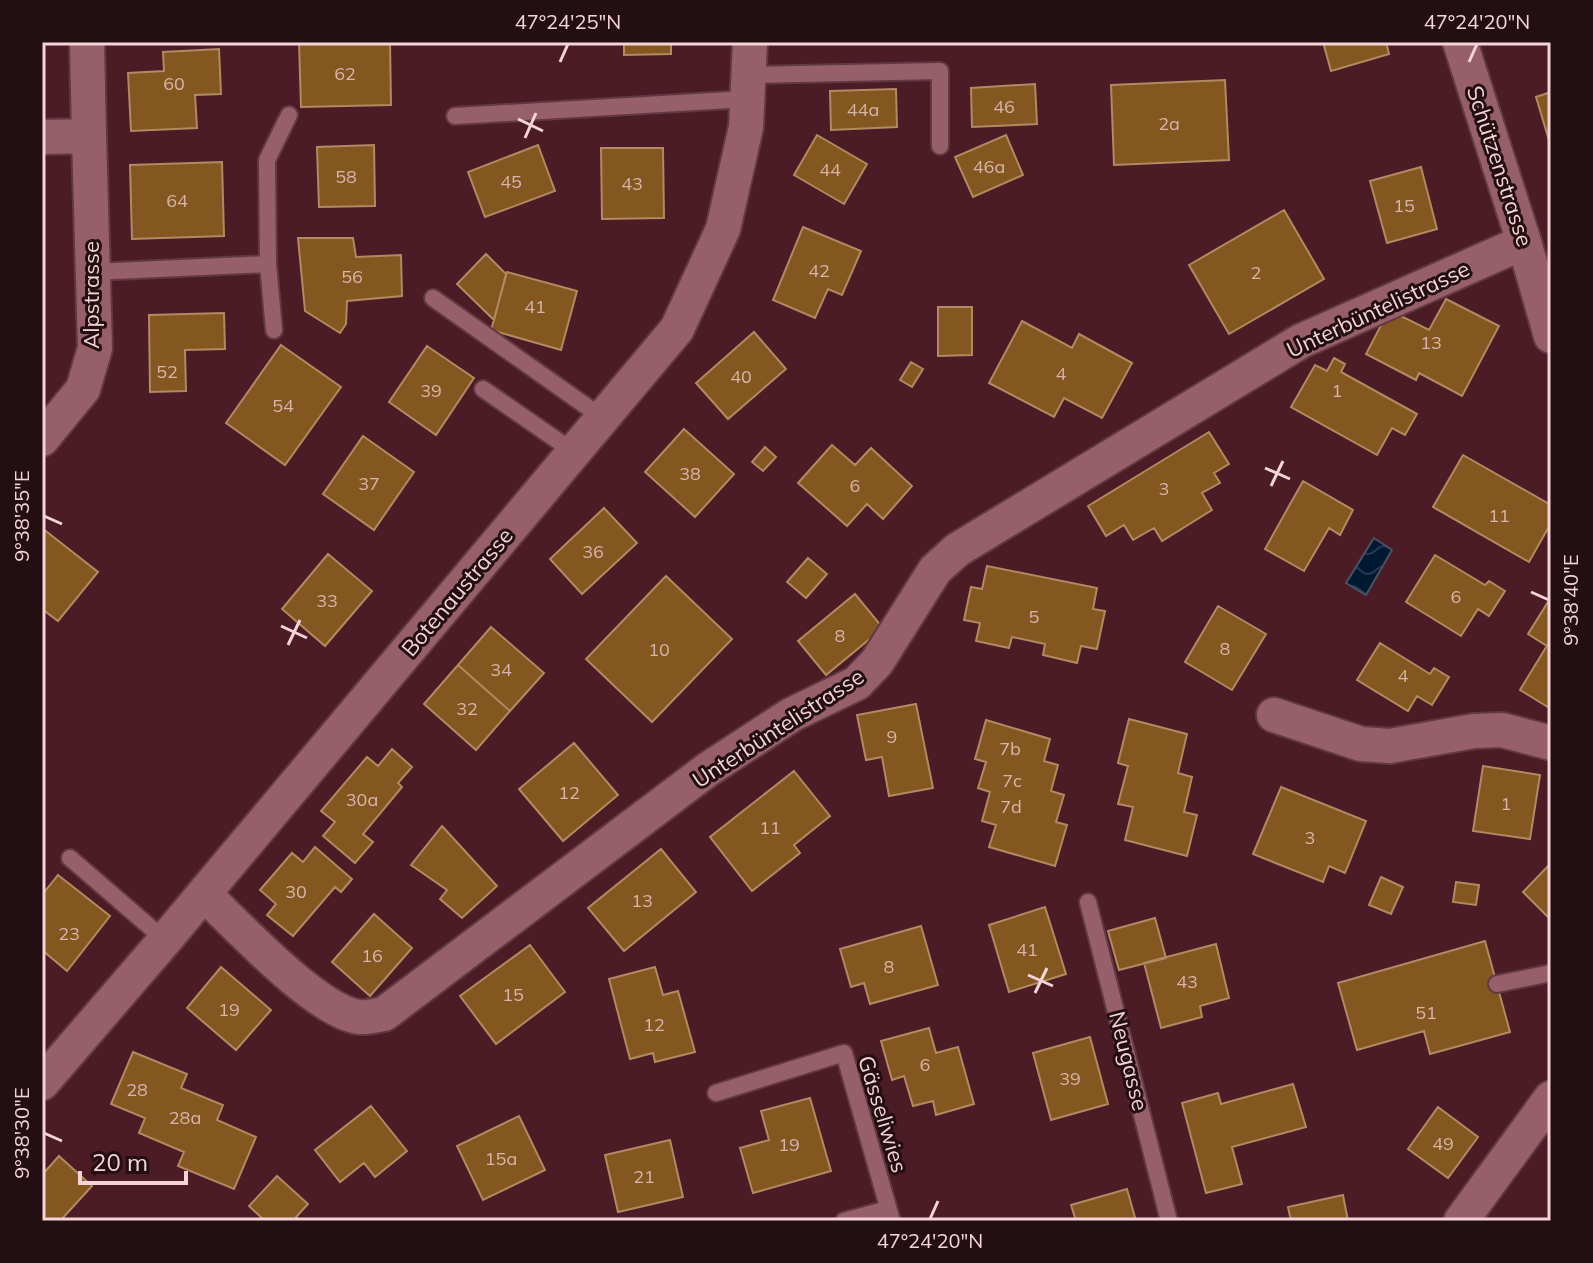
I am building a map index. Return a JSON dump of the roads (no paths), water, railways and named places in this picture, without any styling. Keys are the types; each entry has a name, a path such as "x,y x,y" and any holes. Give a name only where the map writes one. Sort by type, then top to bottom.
{"street":[{"name":"Alpstrasse","path":"42,439 83,389 95,348 87,42"},
{"name":"Schützenstrasse","path":"1460,42 1551,336"},
{"name":"Botenaustrasse","path":"42,1083 677,329 723,229 746,127 749,72"},
{"path":"42,137 89,136"},
{"name":"Unterbüntelistrasse","path":"204,894 317,999 344,1013 361,1017 384,1014 707,770 791,715 857,683 877,662 935,570 957,550 1301,341 1524,242"},
{"path":"1274,715 1361,744 1390,746 1474,731 1502,730 1551,743"},
{"path":"1461,1221 1551,1098"}],"lane":[{"path":"455,116 749,72 940,71 940,146"},
{"path":"274,330 268,264 267,160 289,115"},
{"path":"93,272 268,264"},
{"path":"433,298 603,418"},
{"path":"483,389 574,452"},
{"path":"70,858 165,940"},
{"name":"Neugasse","path":"1088,902 1169,1221"},
{"path":"1497,984 1551,973"},
{"name":"Gässeliwies","path":"716,1093 844,1053 890,1215"},
{"path":"844,1221 890,1215"}],"water":[{"path":"1374,538 1392,550 1366,595 1346,583"}]}
